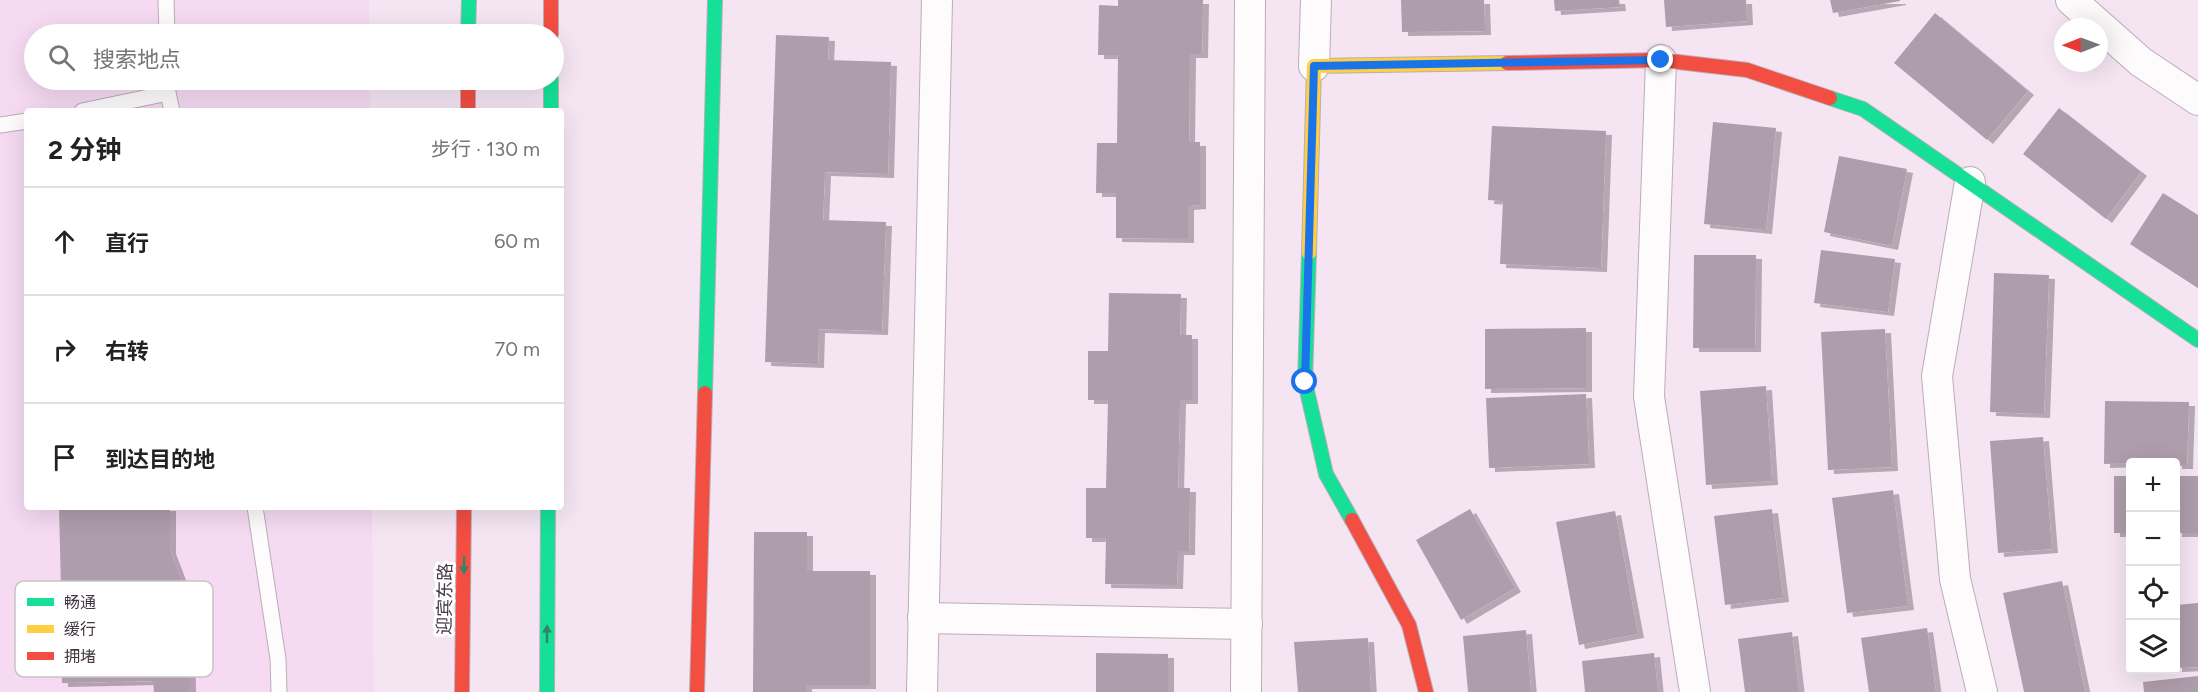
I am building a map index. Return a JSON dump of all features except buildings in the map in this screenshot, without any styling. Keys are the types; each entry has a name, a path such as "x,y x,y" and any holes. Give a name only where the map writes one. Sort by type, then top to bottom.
{"main road":[{"path":"468,24 469,0"},
{"path":"551,0 551,24"},
{"path":"697,692 715,0"},
{"path":"1426,692 1409,625 1326,474 1305,382 1314,66 1661,60 1747,70 1863,109 2198,340"},
{"path":"468,90 468,108"},
{"path":"550,108 551,90"},
{"name":"迎宾东路","path":"462,692 464,510"},
{"path":"547,692 548,510"}],"street":[{"path":"922,692 937,0"},
{"path":"1246,692 1250,0"},
{"path":"1314,66 1316,0"},
{"path":"2070,0 2141,62 2198,100"},
{"path":"1661,60 1649,397 1695,692"},
{"path":"1970,182 1937,376 1954,579 1982,692"},
{"path":"923,618 1247,624"}],"lane":[{"path":"166,0 166,24"},
{"path":"92,108 153,90"},
{"path":"168,90 171,108"},
{"path":"0,126 24,122"},
{"path":"255,510 278,660 279,692"}],"shaded area":[{"path":"0,0 369,0 369,24 24,24 24,90 370,90 370,108 24,108 24,510 372,510 374,692 0,692"}],"traffic: fast":[{"path":"468,24 469,0"},
{"path":"705,393 715,0"},
{"path":"551,90 551,108"},
{"path":"1830,98 1863,109 2198,340"},
{"path":"1309,253 1305,382 1326,474 1352,520"},
{"path":"547,692 548,510"}],"traffic: slow":[{"path":"1309,253 1314,66 1507,63"}],"traffic: jam":[{"path":"551,0 551,24"},
{"path":"1507,63 1661,60 1747,70 1830,98"},
{"path":"468,90 468,108"},
{"path":"697,692 705,393"},
{"path":"462,692 464,510"},
{"path":"1352,520 1409,625 1426,692"}],"route":[{"path":"1305,382 1314,66 1661,60"}]}
